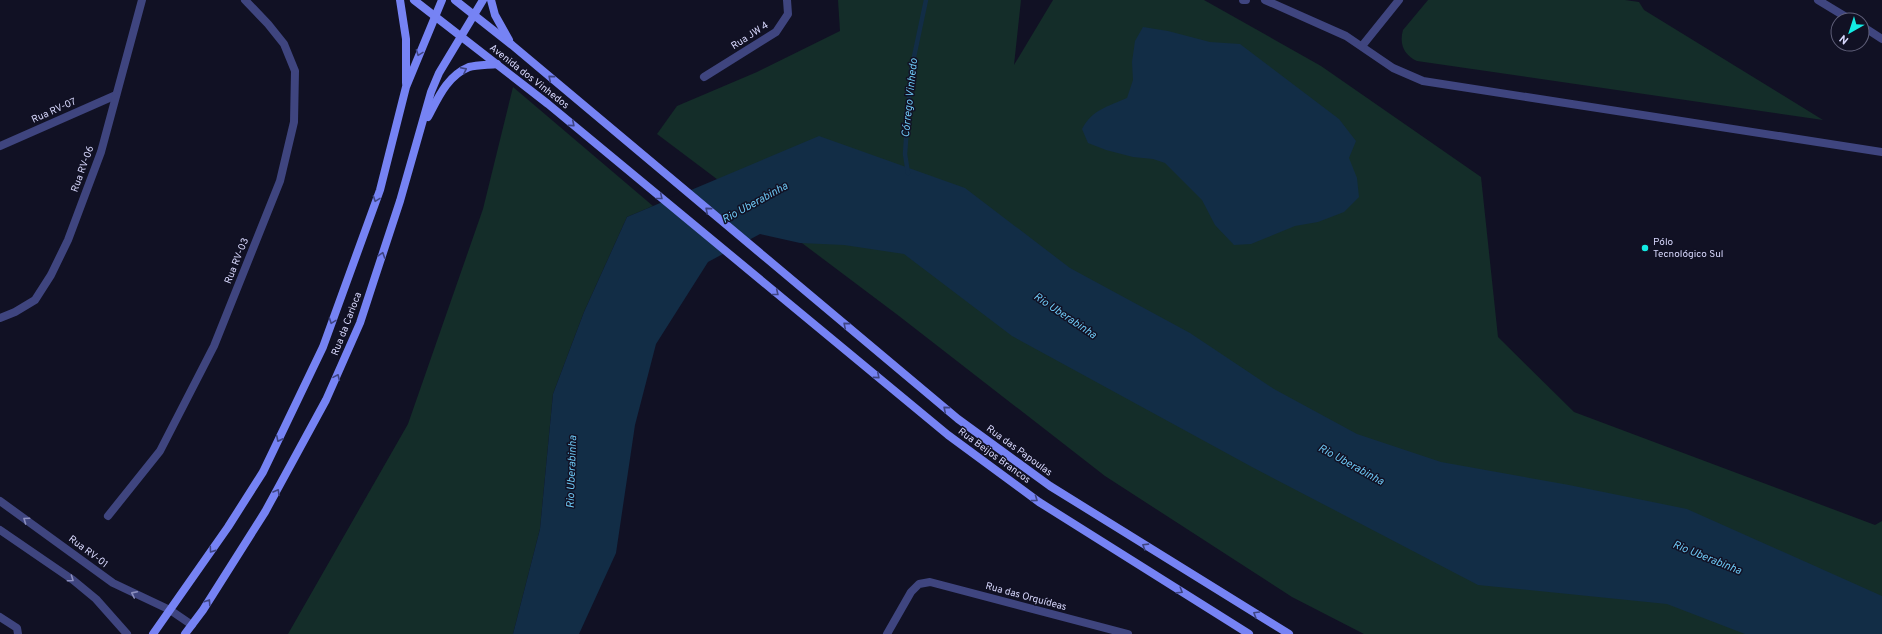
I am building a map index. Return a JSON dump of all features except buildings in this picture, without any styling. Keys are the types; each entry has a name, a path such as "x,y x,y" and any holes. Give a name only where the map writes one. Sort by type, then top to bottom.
{"main road":[{"path":"400,0 406,39 406,87"},
{"name":"Avenida dos Vinhedos","path":"414,0 460,37 498,64 746,268"},
{"name":"Rua da Carioca","path":"153,634 228,527 263,472 323,347 380,190 406,87 442,0"},
{"name":"Avenida dos Vinhedos","path":"455,0 512,44 640,153"},
{"name":"Rua da Carioca","path":"185,634 265,512 326,400 360,323 400,201 418,135 439,73 483,0"},
{"path":"491,0 494,15 512,44"},
{"path":"418,135 443,87 457,74 470,67 498,64"},
{"name":"Rua das Papoulas","path":"640,153 958,419 1050,486 1290,634"},
{"name":"Rua Beijos Brancos","path":"746,268 948,435 1039,502 1249,634"}],"street":[{"name":"Rua RV-06","path":"0,318 15,312 35,300 51,274 68,240 101,152 142,0"},
{"name":"Rua RV-03","path":"108,516 160,451 214,346 280,181 294,122 295,71 284,44 268,24 245,0"},
{"name":"Rua JW 4","path":"704,77 776,32 788,14 787,0"},
{"path":"1265,0 1334,30 1362,46 1393,68 1423,81 1882,152"},
{"path":"1362,46 1399,0"},
{"path":"1818,0 1838,12"},
{"path":"1870,31 1882,39"},
{"name":"Rua RV-07","path":"0,146 116,95"},
{"name":"Rua RV-01","path":"0,501 113,583 170,610 192,625"},
{"path":"0,530 73,580 96,599 128,634"},
{"name":"Rua das Orquídeas","path":"889,633 911,592 919,584 930,582 1128,634"},
{"path":"0,617 17,628 18,634"}],"green space":[{"path":"838,0 1021,0 1014,65 1053,0 1204,0 1321,66 1481,177 1498,337 1574,412 1875,525 1882,521 1882,634 1364,634 1292,597 1105,476 899,316 657,134 677,106 757,72 840,31"},
{"path":"1428,0 1625,0 1639,2 1644,10 1823,120 1417,61 1406,52 1402,44 1402,35 1403,30"},
{"path":"513,87 653,206 627,217 584,312 553,394 540,529 513,634 288,634 408,424 483,209"}],"water":[{"path":"1143,27 1168,31 1210,42 1240,44 1339,119 1356,141 1349,158 1357,178 1359,197 1344,212 1318,222 1295,226 1251,244 1234,245 1215,225 1202,200 1165,163 1153,159 1133,157 1106,150 1088,143 1082,129 1086,122 1101,109 1127,98 1133,80 1132,62 1135,41"},
{"name":"Rio Uberabinha","path":"819,136 965,188 1070,268 1190,333 1274,389 1357,434 1441,462 1569,485 1687,509 1882,596 1882,634 1745,634 1667,604 1478,585 1252,467 1012,336 904,254 844,245 800,243 760,234 708,262 656,344 635,425 616,553 579,634 513,634 540,529 553,394 584,312 627,217"}],"pier":[{"path":"688,189 750,242 726,255 661,201"}],"waterway":[{"name":"Córrego Vinhedo","path":"908,173 905,154 911,71 926,0"}],"place":[{"name":"Pólo Tecnológico Sul","path":"1645,248"}]}
